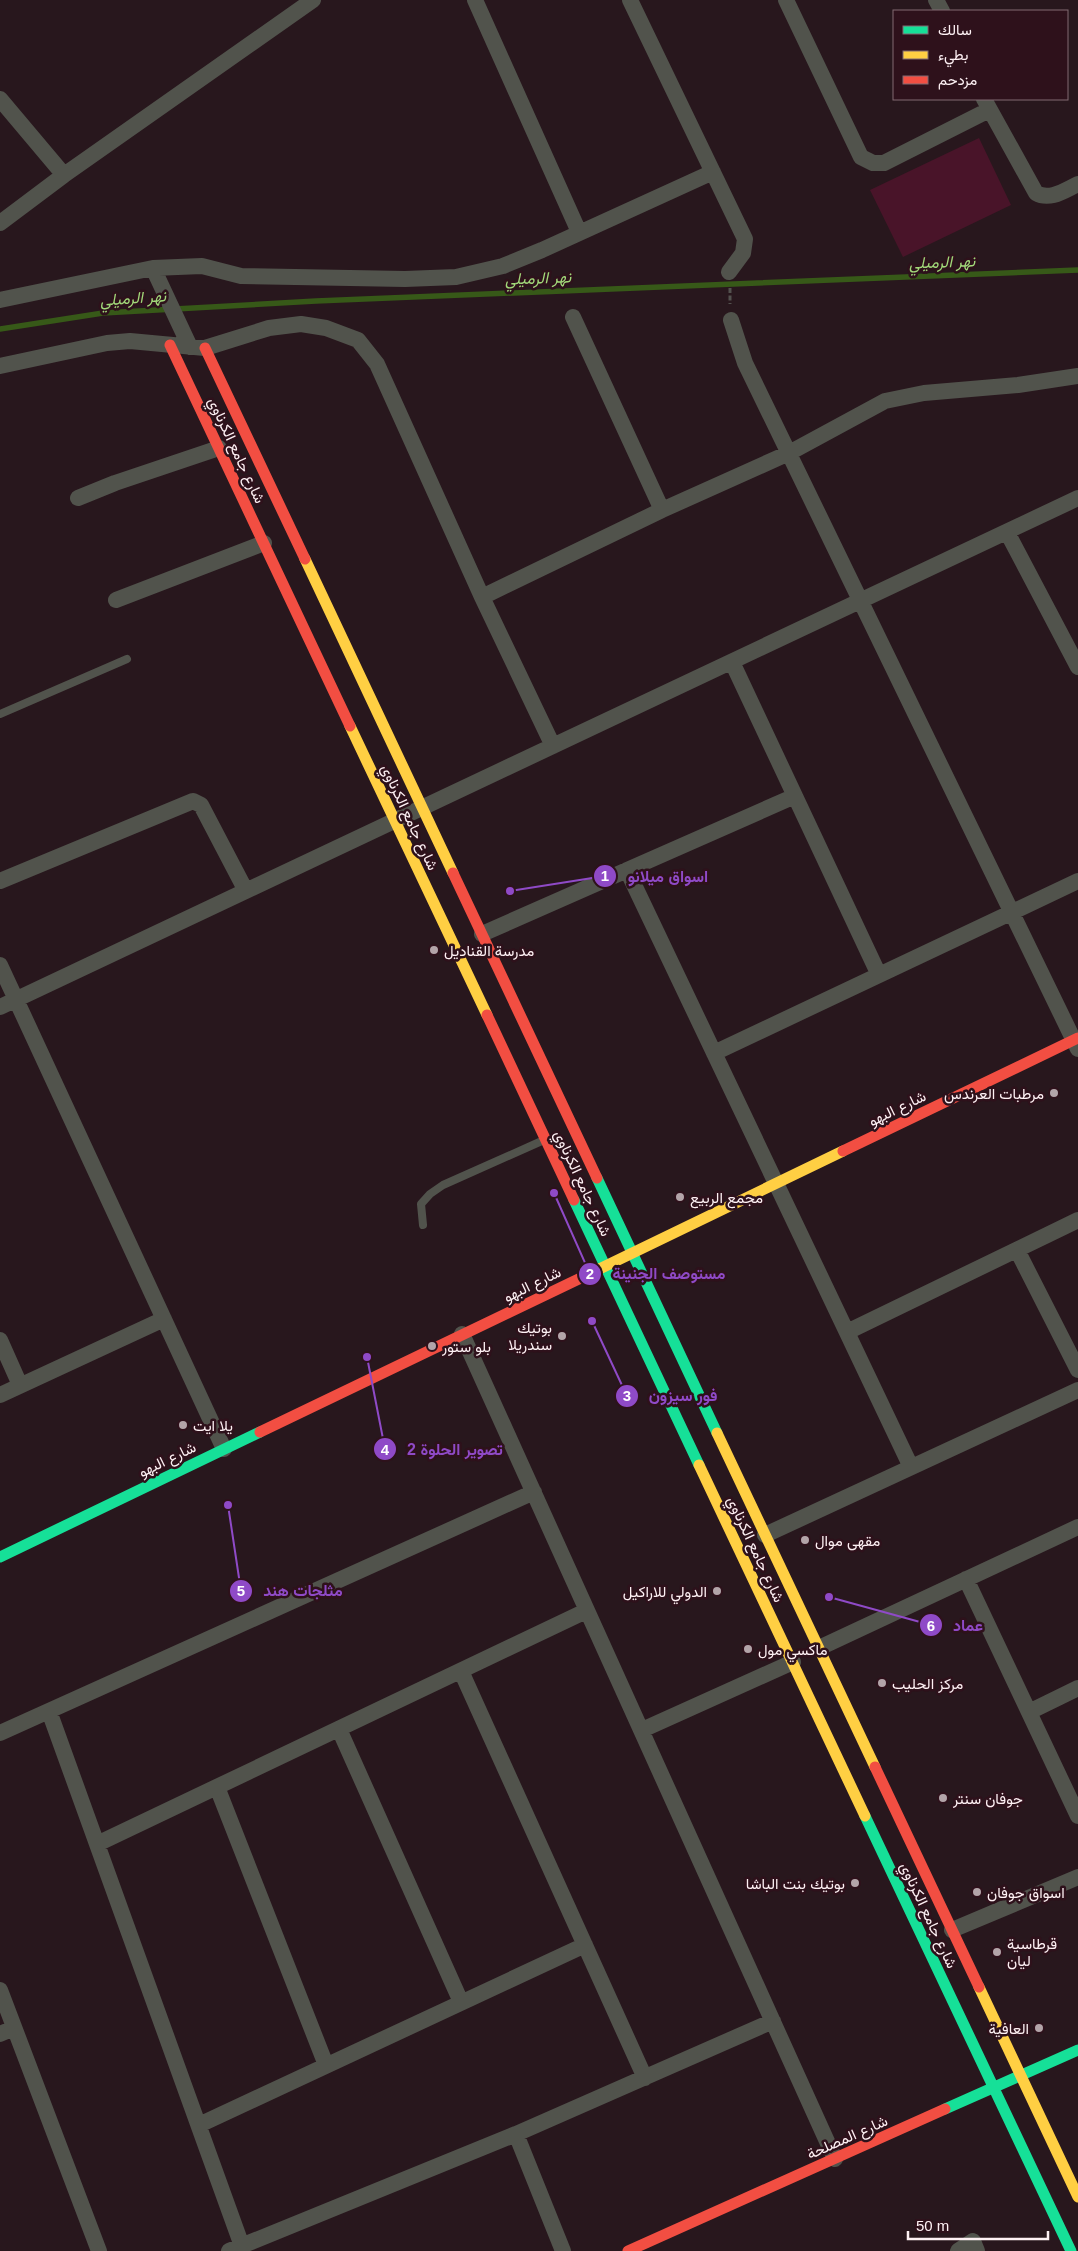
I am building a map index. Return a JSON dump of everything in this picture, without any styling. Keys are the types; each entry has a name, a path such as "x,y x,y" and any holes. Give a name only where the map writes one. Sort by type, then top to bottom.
{"main road":[{"name":"شارع جامع الكرناوي","path":"170,345 1071,2251"},
{"name":"شارع جامع الكرناوي","path":"197,348 422,808 1078,2197"},
{"name":"شارع البهو","path":"0,1557 605,1265 1076,1042"},
{"name":"شارع المصلحة","path":"639,2249 1078,2050"}],"street":[{"path":"0,223 64,175 313,0"},
{"path":"475,0 579,232"},
{"path":"630,0 745,239 743,253 729,272"},
{"path":"786,0 862,157 873,163 884,163 987,104 1036,193 1042,197 1050,197 1078,184"},
{"path":"0,99 64,175"},
{"path":"0,300 153,268 202,266 241,276 405,280 456,277 503,266 713,172"},
{"path":"153,268 197,348"},
{"path":"573,318 662,510"},
{"path":"731,320 745,363 1076,1042"},
{"path":"0,366 107,343 130,342 197,348 270,328 301,324 326,328 358,340 377,364 482,597 553,746"},
{"path":"482,597 662,510 789,453 884,401 924,393 1018,386 1078,376"},
{"path":"78,498 219,448"},
{"path":"7,1003 1078,498"},
{"path":"1007,532 1078,667"},
{"path":"116,600 264,543"},
{"path":"732,662 880,975"},
{"path":"482,934 795,796"},
{"path":"0,881 194,801 201,805 246,891"},
{"path":"627,870 911,1468"},
{"path":"714,1054 1078,881"},
{"path":"0,966 7,1003 164,1319 224,1449"},
{"path":"847,1332 1078,1220"},
{"path":"1017,1250 1078,1370"},
{"path":"0,1394 164,1319"},
{"path":"462,1334 835,2159"},
{"path":"0,1340 20,1385"},
{"path":"765,1535 1078,1390"},
{"path":"0,1733 534,1492"},
{"path":"819,1648 1078,1526"},
{"path":"966,1579 1078,1816"},
{"path":"97,1844 586,1611"},
{"path":"642,1730 792,1662"},
{"path":"461,1671 645,2078"},
{"path":"1029,1712 1078,1688"},
{"path":"49,1711 199,2125 235,2248 516,2134 773,2021"},
{"path":"339,1729 461,2002"},
{"path":"217,1787 326,2065"},
{"path":"952,1930 1078,1877"},
{"path":"199,2125 585,1945"},
{"path":"0,1990 7,2031 99,2251"},
{"path":"516,2134 563,2251"},
{"path":"958,2251 973,2241 977,2251"}],"lane":[{"path":"0,714 127,659"},
{"path":"423,1225 421,1204 430,1194 443,1185 546,1139"}],"path":[{"path":"729,272 731,320"}],"shaded area":[{"path":"979,138 1011,205 903,257 870,190"}],"waterway":[{"name":"نهر الرميلي","path":"0,329 103,313 316,301 1078,270"}],"traffic: fast":[{"path":"597,1178 717,1433"},
{"path":"574,1200 699,1465"},
{"path":"0,1557 260,1432"},
{"path":"865,1816 1071,2251"},
{"path":"945,2109 1078,2050"}],"traffic: slow":[{"path":"305,559 453,873"},
{"path":"350,726 487,1015"},
{"path":"587,1275 843,1151"},
{"path":"717,1433 875,1767"},
{"path":"699,1465 865,1816"},
{"path":"979,1987 1078,2197"}],"traffic: jam":[{"path":"170,345 350,726"},
{"path":"205,348 305,559"},
{"path":"453,873 597,1178"},
{"path":"487,1015 574,1200"},
{"path":"843,1151 1078,1038"},
{"path":"260,1432 587,1275"},
{"path":"875,1767 979,1987"},
{"path":"628,2251 945,2109"}],"place":[{"name":"اسواق ميلانو","path":"510,891"},
{"name":"مدرسة القناديل","path":"434,950"},
{"name":"مرطبات العرندس","path":"1054,1093"},
{"name":"مستوصف الجنينة","path":"554,1193"},
{"name":"مجمع الربيع","path":"680,1197"},
{"name":"فور سيزون","path":"592,1321"},
{"name":"بوتيك سندريلا","path":"562,1336"},
{"name":"بلو ستور","path":"432,1346"},
{"name":"تصوير الحلوة 2","path":"367,1357"},
{"name":"يلا ايت","path":"183,1425"},
{"name":"مثلجات هند","path":"228,1505"},
{"name":"مقهى موال","path":"805,1540"},
{"name":"الدولي للاراكيل","path":"717,1591"},
{"name":"عماد","path":"829,1597"},
{"name":"ماكسي مول","path":"748,1649"},
{"name":"مركز الحليب","path":"882,1683"},
{"name":"جوفان سنتر","path":"943,1798"},
{"name":"بوتيك بنت الباشا","path":"855,1883"},
{"name":"اسواق جوفان","path":"977,1892"},
{"name":"قرطاسية ليان","path":"997,1952"},
{"name":"العافية","path":"1039,2028"}]}
